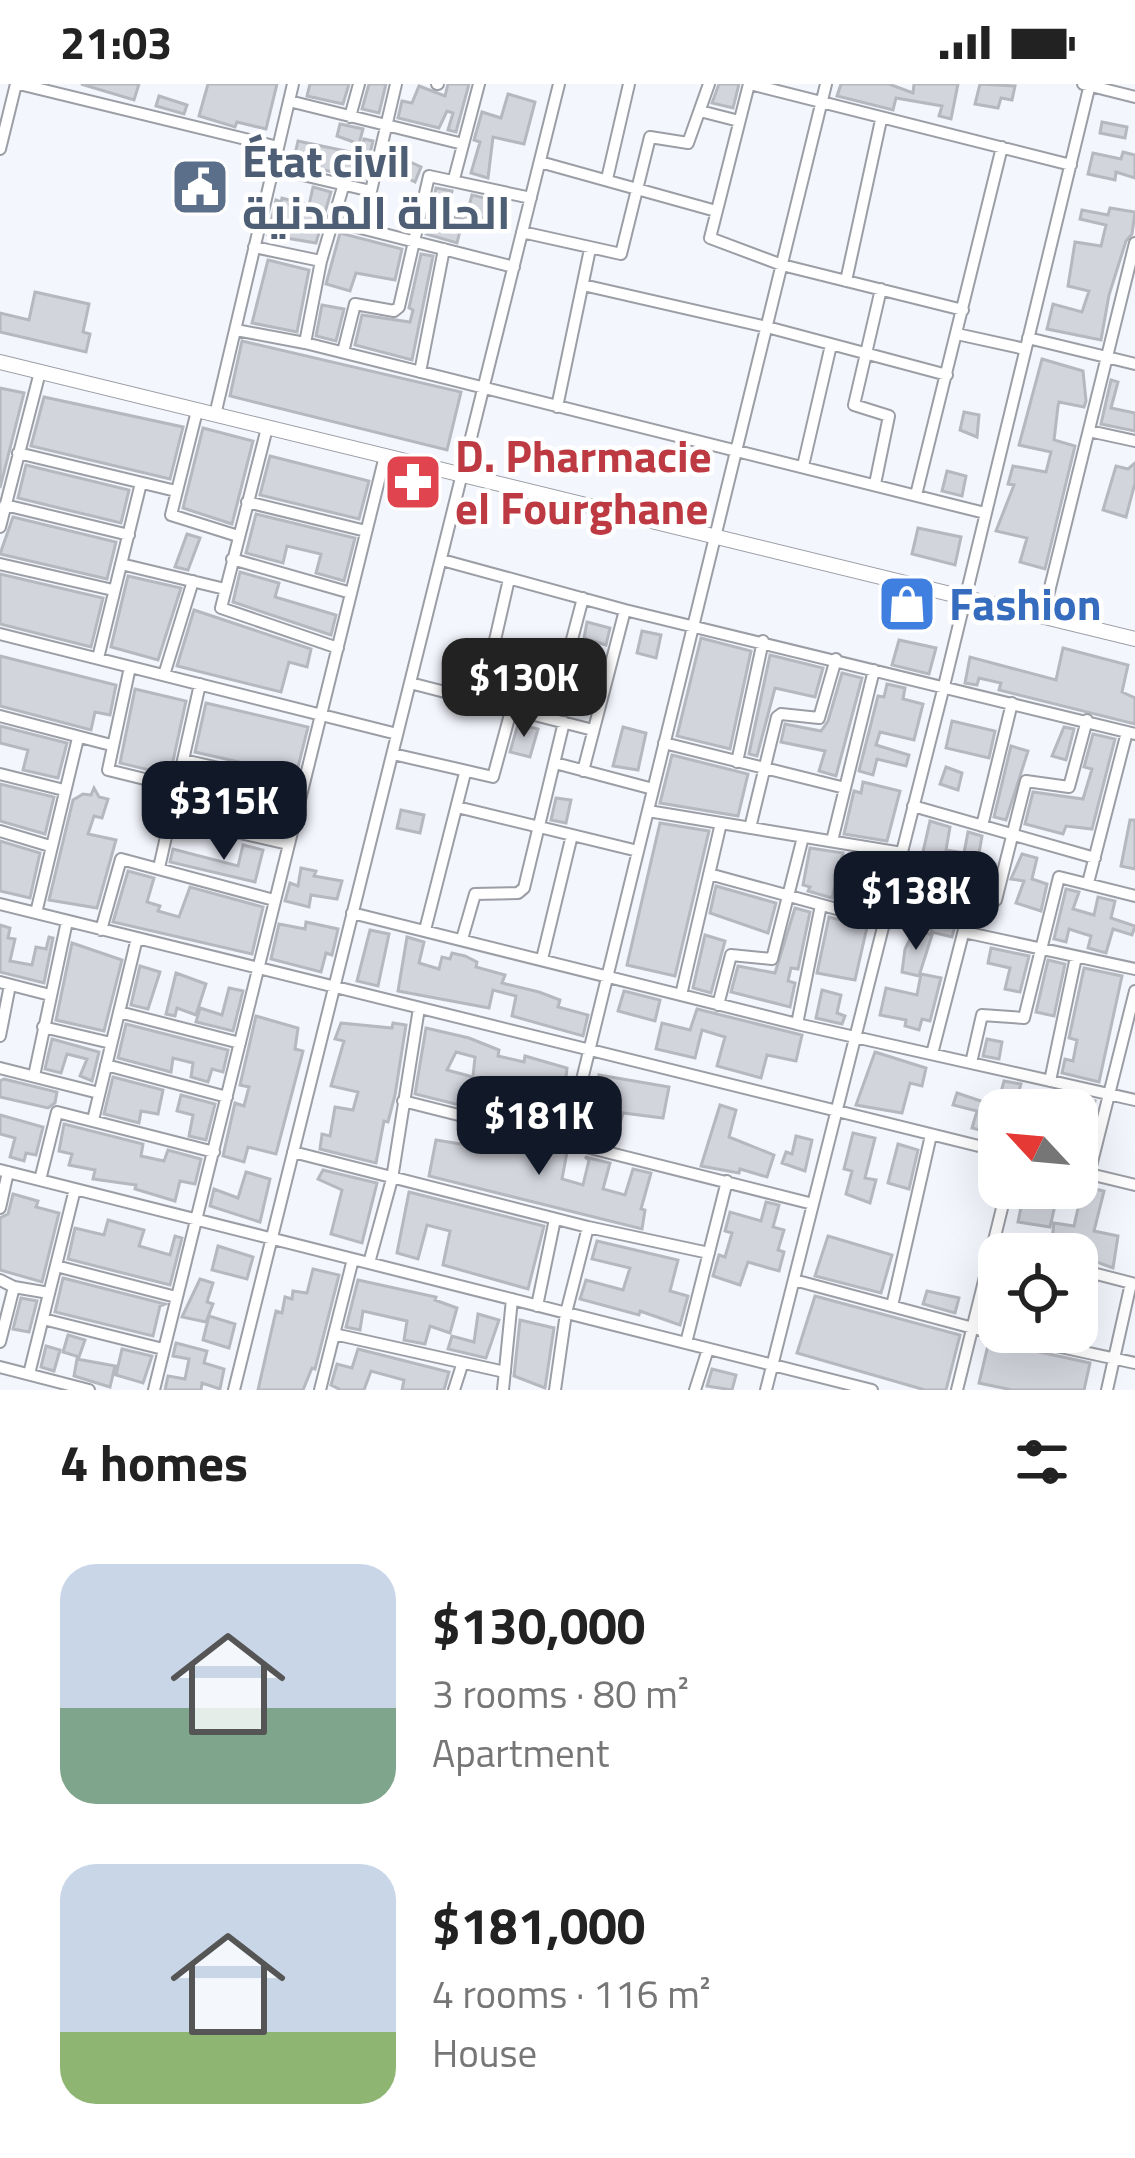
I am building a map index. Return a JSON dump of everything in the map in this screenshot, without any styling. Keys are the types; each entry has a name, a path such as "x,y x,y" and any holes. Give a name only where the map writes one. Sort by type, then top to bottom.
{"street":[{"path":"0,149 17,84 278,147"},
{"path":"215,415 293,84"},
{"path":"350,117 359,84"},
{"path":"273,167 371,191 396,84"},
{"path":"454,179 479,84"},
{"path":"234,1390 560,84"},
{"path":"607,179 629,84"},
{"path":"522,232 620,254 650,137 688,143 709,84"},
{"path":"963,310 782,265 710,238 750,84 1071,165"},
{"path":"567,1141 826,84"},
{"path":"766,1390 944,686 1088,85 1135,98"},
{"path":"289,100 463,145"},
{"path":"700,111 739,121"},
{"path":"846,281 881,120"},
{"path":"916,495 1002,147"},
{"path":"540,162 716,211"},
{"path":"343,352 355,304 394,311 399,307 429,176 531,199"},
{"path":"305,343 321,261 343,187"},
{"path":"333,220 514,267"},
{"path":"1043,616 1107,357 1130,289 1135,243"},
{"path":"254,247 321,261"},
{"path":"420,372 444,249"},
{"path":"557,407 590,250"},
{"path":"583,285 947,375"},
{"path":"875,484 889,416 854,405 880,290"},
{"path":"236,330 343,352 985,513"},
{"path":"957,334 1135,364"},
{"path":"803,466 831,345"},
{"path":"0,362 1135,639"},
{"path":"0,526 40,372"},
{"path":"197,411 172,517 238,536"},
{"path":"267,428 222,609 338,648"},
{"path":"1089,430 1135,441"},
{"path":"18,453 176,491"},
{"path":"154,1390 385,456"},
{"path":"98,658 141,483"},
{"path":"247,502 366,531"},
{"path":"5,505 129,536"},
{"path":"232,559 351,593"},
{"path":"442,560 625,610 1131,733 1088,883"},
{"path":"0,564 113,590"},
{"path":"121,564 225,589"},
{"path":"481,701 509,578"},
{"path":"164,675 193,581"},
{"path":"393,754 493,777 526,657 566,662 583,598"},
{"path":"583,771 625,610"},
{"path":"0,634 397,734"},
{"path":"737,762 763,641"},
{"path":"750,828 778,716 818,718 836,659"},
{"path":"130,667 108,770 177,787"},
{"path":"832,842 874,670"},
{"path":"410,683 593,730"},
{"path":"159,868 200,684"},
{"path":"982,826 1012,703"},
{"path":"0,716 111,746"},
{"path":"895,879 972,899 996,900 1026,781 1069,787 1087,720"},
{"path":"462,939 476,894 522,892 565,722"},
{"path":"36,913 78,738"},
{"path":"664,743 845,788"},
{"path":"183,760 303,787"},
{"path":"555,764 653,789"},
{"path":"425,930 465,772"},
{"path":"0,774 64,790"},
{"path":"913,806 1095,858"},
{"path":"457,807 638,851"},
{"path":"647,811 902,853"},
{"path":"170,817 288,844"},
{"path":"681,995 721,823"},
{"path":"0,831 50,845"},
{"path":"542,959 572,835"},
{"path":"718,1004 731,955 772,959 803,837"},
{"path":"101,929 119,860 274,900"},
{"path":"709,874 884,922"},
{"path":"971,1063 982,1015 1024,1018 1059,877 1135,896"},
{"path":"932,1054 972,899"},
{"path":"0,904 978,1146"},
{"path":"797,1024 821,905"},
{"path":"352,913 797,1024 1135,1100"},
{"path":"34,1076 67,921"},
{"path":"964,932 1135,969"},
{"path":"93,1120 137,938"},
{"path":"1050,1081 1076,956"},
{"path":"0,1036 5,984 50,994"},
{"path":"1098,1127 1135,991"},
{"path":"369,1263 392,1178 418,1008"},
{"path":"119,1012 240,1043"},
{"path":"43,1027 111,1042"},
{"path":"106,1065 227,1096"},
{"path":"0,1068 99,1093"},
{"path":"403,1101 813,1204"},
{"path":"40,1180 57,1112 214,1152"},
{"path":"892,1306 931,1135"},
{"path":"293,1152 710,1253"},
{"path":"0,1208 4,1171 872,1390"},
{"path":"1098,1176 1135,1185"},
{"path":"686,1343 727,1181"},
{"path":"29,1374 75,1189"},
{"path":"536,1306 555,1219"},
{"path":"557,1390 566,1313 588,1227"},
{"path":"322,1390 353,1259"},
{"path":"56,1266 176,1297"},
{"path":"1098,1274 1133,1283 1107,1390"},
{"path":"0,1280 49,1293"},
{"path":"794,1280 973,1328 1135,1363"},
{"path":"0,1342 14,1287"},
{"path":"503,1390 512,1299"},
{"path":"958,1390 978,1308"},
{"path":"43,1319 163,1349"},
{"path":"334,1334 505,1372"},
{"path":"695,1390 708,1349"},
{"path":"454,1390 462,1365"},
{"path":"0,1367 89,1390"}],"building":[{"path":"81,84 139,84 134,100"},
{"path":"208,84 277,84 266,129 237,122 235,127 199,116"},
{"path":"310,84 349,84 343,104 307,96"},
{"path":"369,84 386,84 379,113 362,109"},
{"path":"448,84 469,84 456,132 448,130 453,113 447,111 439,128 398,118 402,101 412,103 419,86 445,96"},
{"path":"719,84 739,84 733,108 712,103"},
{"path":"841,84 889,84 913,93 914,84 958,84 951,119 939,116 942,106 896,98 893,110 837,96"},
{"path":"980,84 1015,86 1012,100 1001,98 998,108 975,104"},
{"path":"508,94 535,102 524,144 493,137 488,178 471,173 482,112 501,118"},
{"path":"159,96 187,105 184,114 156,106"},
{"path":"1102,122 1127,127 1125,138 1100,133"},
{"path":"340,124 363,129 359,144 337,136"},
{"path":"364,139 373,141 364,179 293,163 298,141 360,154"},
{"path":"1123,152 1135,155 1135,178 1116,172 1115,180 1088,174 1093,153 1121,159"},
{"path":"406,160 421,167 415,182 399,174"},
{"path":"313,187 331,192 316,243 268,235 276,200 309,205"},
{"path":"436,188 452,191 446,215 463,219 457,243 426,234"},
{"path":"472,195 489,199 483,221 466,217"},
{"path":"1110,208 1135,212 1132,234 1109,295 1101,340 1047,329 1053,304 1082,312 1089,291 1068,286 1075,242 1101,246 1106,225 1080,219 1082,210 1108,215"},
{"path":"340,233 402,249 395,280 356,273 350,291 326,284"},
{"path":"421,254 433,256 412,360 355,345 362,315 410,322"},
{"path":"268,260 309,270 297,332 252,323"},
{"path":"35,292 89,304 83,332 90,334 86,352 0,332 0,313 29,320"},
{"path":"322,305 344,309 336,341 316,336"},
{"path":"242,341 461,392 447,450 230,396"},
{"path":"1042,359 1083,371 1086,401 1084,407 1059,402 1058,406 1054,440 1075,446 1045,569 1020,562 1027,538 996,531 1014,485 1008,484 1013,466 1046,472 1051,452 1019,445"},
{"path":"1111,380 1118,382 1111,408 1135,413 1135,431 1101,424"},
{"path":"0,388 24,393 0,488"},
{"path":"44,397 183,427 170,479 31,446"},
{"path":"964,412 979,415 977,437 960,430"},
{"path":"203,428 253,441 232,524 183,508"},
{"path":"270,456 369,481 359,519 260,495"},
{"path":"1135,463 1126,517 1103,510 1116,466 1128,469"},
{"path":"26,465 129,490 121,523 18,498"},
{"path":"947,471 966,476 962,496 942,491"},
{"path":"256,514 355,538 344,581 316,573 321,554 287,546 283,563 246,553"},
{"path":"13,517 116,542 107,579 0,554"},
{"path":"918,528 961,537 955,565 912,554"},
{"path":"187,534 200,538 188,570 175,567"},
{"path":"240,572 279,583 275,597 336,615 331,635 233,602"},
{"path":"0,574 103,598 91,647 0,624"},
{"path":"128,576 181,588 158,660 111,647"},
{"path":"194,610 311,649 307,667 289,662 281,692 177,666"},
{"path":"587,622 610,628 606,645 584,638"},
{"path":"642,631 661,635 656,658 637,653"},
{"path":"701,638 751,651 730,749 677,736"},
{"path":"899,640 936,648 929,674 892,665"},
{"path":"1063,648 1128,665 1122,692 1135,698 1135,724 999,690 1001,683 979,678 977,685 965,683 970,657 1056,680"},
{"path":"770,655 823,668 815,697 775,688 757,756 749,754"},
{"path":"0,656 116,685 110,715 95,712 91,730 0,706"},
{"path":"580,660 601,664 597,679 579,675"},
{"path":"842,673 862,678 836,776 819,771 825,751 781,742 785,724 821,731"},
{"path":"887,684 905,688 903,699 923,704 914,740 880,732 876,745 909,755 906,766 877,759 873,775 859,771 878,696 884,697"},
{"path":"135,689 186,701 170,775 120,763"},
{"path":"206,703 308,727 296,775 195,752"},
{"path":"952,721 995,731 989,758 946,748"},
{"path":"518,724 538,729 530,757 510,752"},
{"path":"0,726 67,743 58,778 23,770 28,750 0,743"},
{"path":"623,727 646,733 638,770 613,766"},
{"path":"1064,727 1074,729 1066,760 1052,756"},
{"path":"1093,734 1115,739 1092,829 1066,826 1063,834 1025,824 1033,792 1083,799 1092,769 1084,767"},
{"path":"1011,746 1028,751 1006,820 994,817"},
{"path":"672,755 748,774 738,816 660,803"},
{"path":"946,767 962,773 958,790 940,784"},
{"path":"863,782 900,791 887,841 844,834 854,791 861,793"},
{"path":"0,784 54,797 45,834 0,821"},
{"path":"94,788 99,797 108,799 102,818 94,816 88,834 116,840 97,908 49,900 73,800 91,795"},
{"path":"556,798 571,800 566,823 551,820"},
{"path":"401,810 424,815 420,833 397,828"},
{"path":"1130,820 1135,820 1135,869 1121,866"},
{"path":"930,821 950,827 946,850 964,853 968,832 982,836 978,859 995,864 988,892 938,880 942,858 923,852"},
{"path":"660,823 709,831 675,976 627,965"},
{"path":"0,841 40,853 30,898 0,891"},
{"path":"243,845 263,850 255,882 170,862 173,849 238,866"},
{"path":"810,848 843,853 832,898 803,885"},
{"path":"1022,854 1037,858 1032,879 1047,884 1041,911 1016,903 1024,881 1011,879"},
{"path":"865,857 884,860 872,909 851,903"},
{"path":"301,868 316,871 314,876 342,881 337,899 311,895 309,907 285,901 290,883 298,886"},
{"path":"128,871 154,878 147,902 179,917 190,887 263,907 252,954 113,922"},
{"path":"716,886 776,903 768,933 710,913"},
{"path":"1066,889 1079,892 1073,909 1094,915 1098,897 1115,901 1111,918 1135,926 1132,935 1113,929 1106,953 1088,948 1091,936 1069,929 1066,942 1054,939"},
{"path":"911,893 960,905 952,937 931,932 936,910 908,905"},
{"path":"795,908 810,912 798,969 791,968 788,981 795,983 790,1007 731,992 738,966 775,973"},
{"path":"829,917 867,927 855,980 817,973"},
{"path":"306,922 338,929 332,955 326,953 321,972 271,959 279,924 305,929"},
{"path":"0,925 10,928 8,938 15,939 10,961 32,965 36,947 46,949 49,937 53,938 44,983 0,972"},
{"path":"915,929 932,935 919,976 902,972 905,949"},
{"path":"370,930 389,934 378,986 357,981"},
{"path":"705,935 725,941 711,993 693,988"},
{"path":"407,937 424,942 419,963 439,969 442,957 465,956 477,962 476,967 505,975 502,983 539,992 560,1000 558,1007 588,1015 583,1036 512,1016 516,996 493,990 489,1008 398,991"},
{"path":"72,943 122,960 104,1031 56,1020"},
{"path":"991,948 1029,956 1020,992 1005,989 1010,968 988,963"},
{"path":"1048,960 1065,964 1054,1016 1036,1012"},
{"path":"140,966 160,972 148,1009 131,1005"},
{"path":"1084,968 1122,976 1099,1082 1062,1073 1065,1059 1073,1061 1077,1040 1069,1038"},
{"path":"176,973 206,984 196,1015 177,1008 175,1016 166,1014"},
{"path":"921,974 941,978 930,1021 922,1019 919,1030 905,1026 906,1020 880,1015 886,988 917,995"},
{"path":"229,988 243,991 233,1031 196,1022 200,1008 222,1015"},
{"path":"822,990 841,995 837,1013 845,1016 842,1024 816,1018"},
{"path":"624,991 660,1000 655,1021 618,1011"},
{"path":"697,1009 802,1035 796,1061 767,1055 761,1078 717,1066 725,1037 702,1030 695,1058 656,1049 662,1023 690,1030"},
{"path":"256,1016 298,1028 295,1049 303,1051 276,1154 248,1147 244,1162 223,1156 235,1103 244,1106 249,1087 240,1085"},
{"path":"341,1023 406,1025 395,1095 376,1163 320,1149 322,1134 330,1136 335,1107 353,1110 358,1092 331,1086 344,1041 335,1039"},
{"path":"126,1024 228,1050 223,1072 212,1069 208,1082 191,1077 193,1063 173,1058 171,1072 118,1058"},
{"path":"426,1028 469,1038 499,1050 498,1056 524,1062 525,1056 567,1068 560,1130 415,1094","holes":["456,1052 475,1057 473,1077 447,1070"]},
{"path":"52,1039 99,1052 92,1081 80,1076 87,1059 67,1054 61,1073 45,1069"},
{"path":"987,1039 1002,1042 999,1059 983,1056"},
{"path":"875,1052 926,1068 922,1086 910,1083 902,1113 856,1105"},
{"path":"599,1075 669,1087 663,1118 623,1113 614,1144 590,1138"},
{"path":"113,1077 163,1090 158,1114 141,1111 139,1123 104,1114"},
{"path":"4,1079 57,1092 55,1103 48,1108 0,1097"},
{"path":"1004,1081 1021,1084 1020,1089 1002,1089"},
{"path":"957,1093 978,1100 978,1130 972,1128 977,1111 953,1105"},
{"path":"181,1095 215,1104 206,1140 189,1136 193,1115 177,1111"},
{"path":"720,1105 736,1110 729,1137 774,1155 767,1177 701,1166"},
{"path":"0,1115 43,1127 36,1155 26,1153 24,1161 10,1157 15,1138 0,1134"},
{"path":"64,1124 143,1144 141,1156 164,1161 168,1150 201,1159 195,1184 180,1181 175,1201 135,1189 136,1185 93,1179 95,1170 69,1165 72,1154 59,1151"},
{"path":"853,1133 875,1138 865,1178 876,1180 870,1203 846,1194 852,1171 844,1169"},
{"path":"482,1135 567,1152 562,1179 583,1185 589,1160 585,1157 610,1163 603,1189 625,1195 633,1169 651,1173 641,1209 645,1210 642,1229 429,1176 436,1140 479,1147"},
{"path":"796,1136 812,1140 805,1171 782,1163 786,1152 792,1154"},
{"path":"898,1144 918,1150 909,1189 888,1183"},
{"path":"323,1170 377,1183 362,1243 331,1234 342,1190 318,1179"},
{"path":"246,1172 270,1179 260,1222 210,1206 214,1189 238,1198"},
{"path":"1098,1190 1104,1191 1094,1231 1118,1236 1113,1268 1098,1263 1098,1233 1053,1233 1054,1223 1074,1226 1078,1209 1098,1209"},
{"path":"409,1192 544,1226 528,1289 443,1265 450,1231 427,1225 418,1259 397,1253"},
{"path":"13,1194 59,1213 42,1282 0,1270 0,1218 8,1214"},
{"path":"766,1202 779,1205 773,1227 784,1230 779,1271 748,1262 740,1285 713,1276 732,1233 725,1231 730,1212 761,1221"},
{"path":"1021,1209 1054,1209 1050,1227 1018,1222"},
{"path":"108,1220 144,1230 139,1246 170,1255 175,1236 182,1238 170,1285 68,1259 75,1228 104,1235"},
{"path":"828,1236 892,1255 881,1293 815,1276"},
{"path":"597,1241 678,1260 670,1291 688,1296 680,1325 580,1299 586,1280 623,1290 630,1268 592,1259"},
{"path":"218,1246 253,1257 247,1279 212,1270"},
{"path":"313,1269 339,1275 315,1369 303,1390 258,1390 276,1311 282,1313 285,1297 292,1299 293,1291 307,1293"},
{"path":"63,1278 165,1304 160,1306 153,1336 55,1312"},
{"path":"200,1279 213,1283 207,1302 213,1304 206,1322 182,1317"},
{"path":"358,1280 436,1297 457,1308 450,1333 430,1326 425,1344 404,1340 407,1321 363,1311 360,1330 346,1327"},
{"path":"927,1291 959,1298 955,1313 923,1304"},
{"path":"815,1296 960,1335 946,1390 925,1390 797,1353"},
{"path":"21,1298 37,1301 29,1332 13,1329"},
{"path":"478,1314 499,1320 486,1358 448,1349 452,1336 474,1342"},
{"path":"209,1316 235,1324 229,1348 203,1340"},
{"path":"520,1320 554,1328 545,1388 514,1376"},
{"path":"68,1335 85,1340 79,1357 63,1352"},
{"path":"176,1343 207,1351 204,1363 224,1369 220,1389 202,1383 201,1390 165,1390 168,1376 185,1379 189,1359 173,1356"},
{"path":"46,1346 60,1350 54,1371 41,1367"},
{"path":"122,1349 152,1356 143,1383 116,1375"},
{"path":"358,1349 449,1372 444,1390 402,1390 404,1380 371,1371 364,1390 331,1385 337,1364 352,1368"},
{"path":"986,1353 1044,1353 1090,1363 1084,1390 1012,1390 979,1383"},
{"path":"77,1359 115,1366 110,1387 74,1376"},
{"path":"712,1369 736,1375 732,1390 707,1386"}],"place":[{"name":"État civil الحالة المدنية","path":"200,187"},
{"name":"D. Pharmacie el Fourghane","path":"413,482"},
{"name":"Fashion","path":"907,604"}]}
